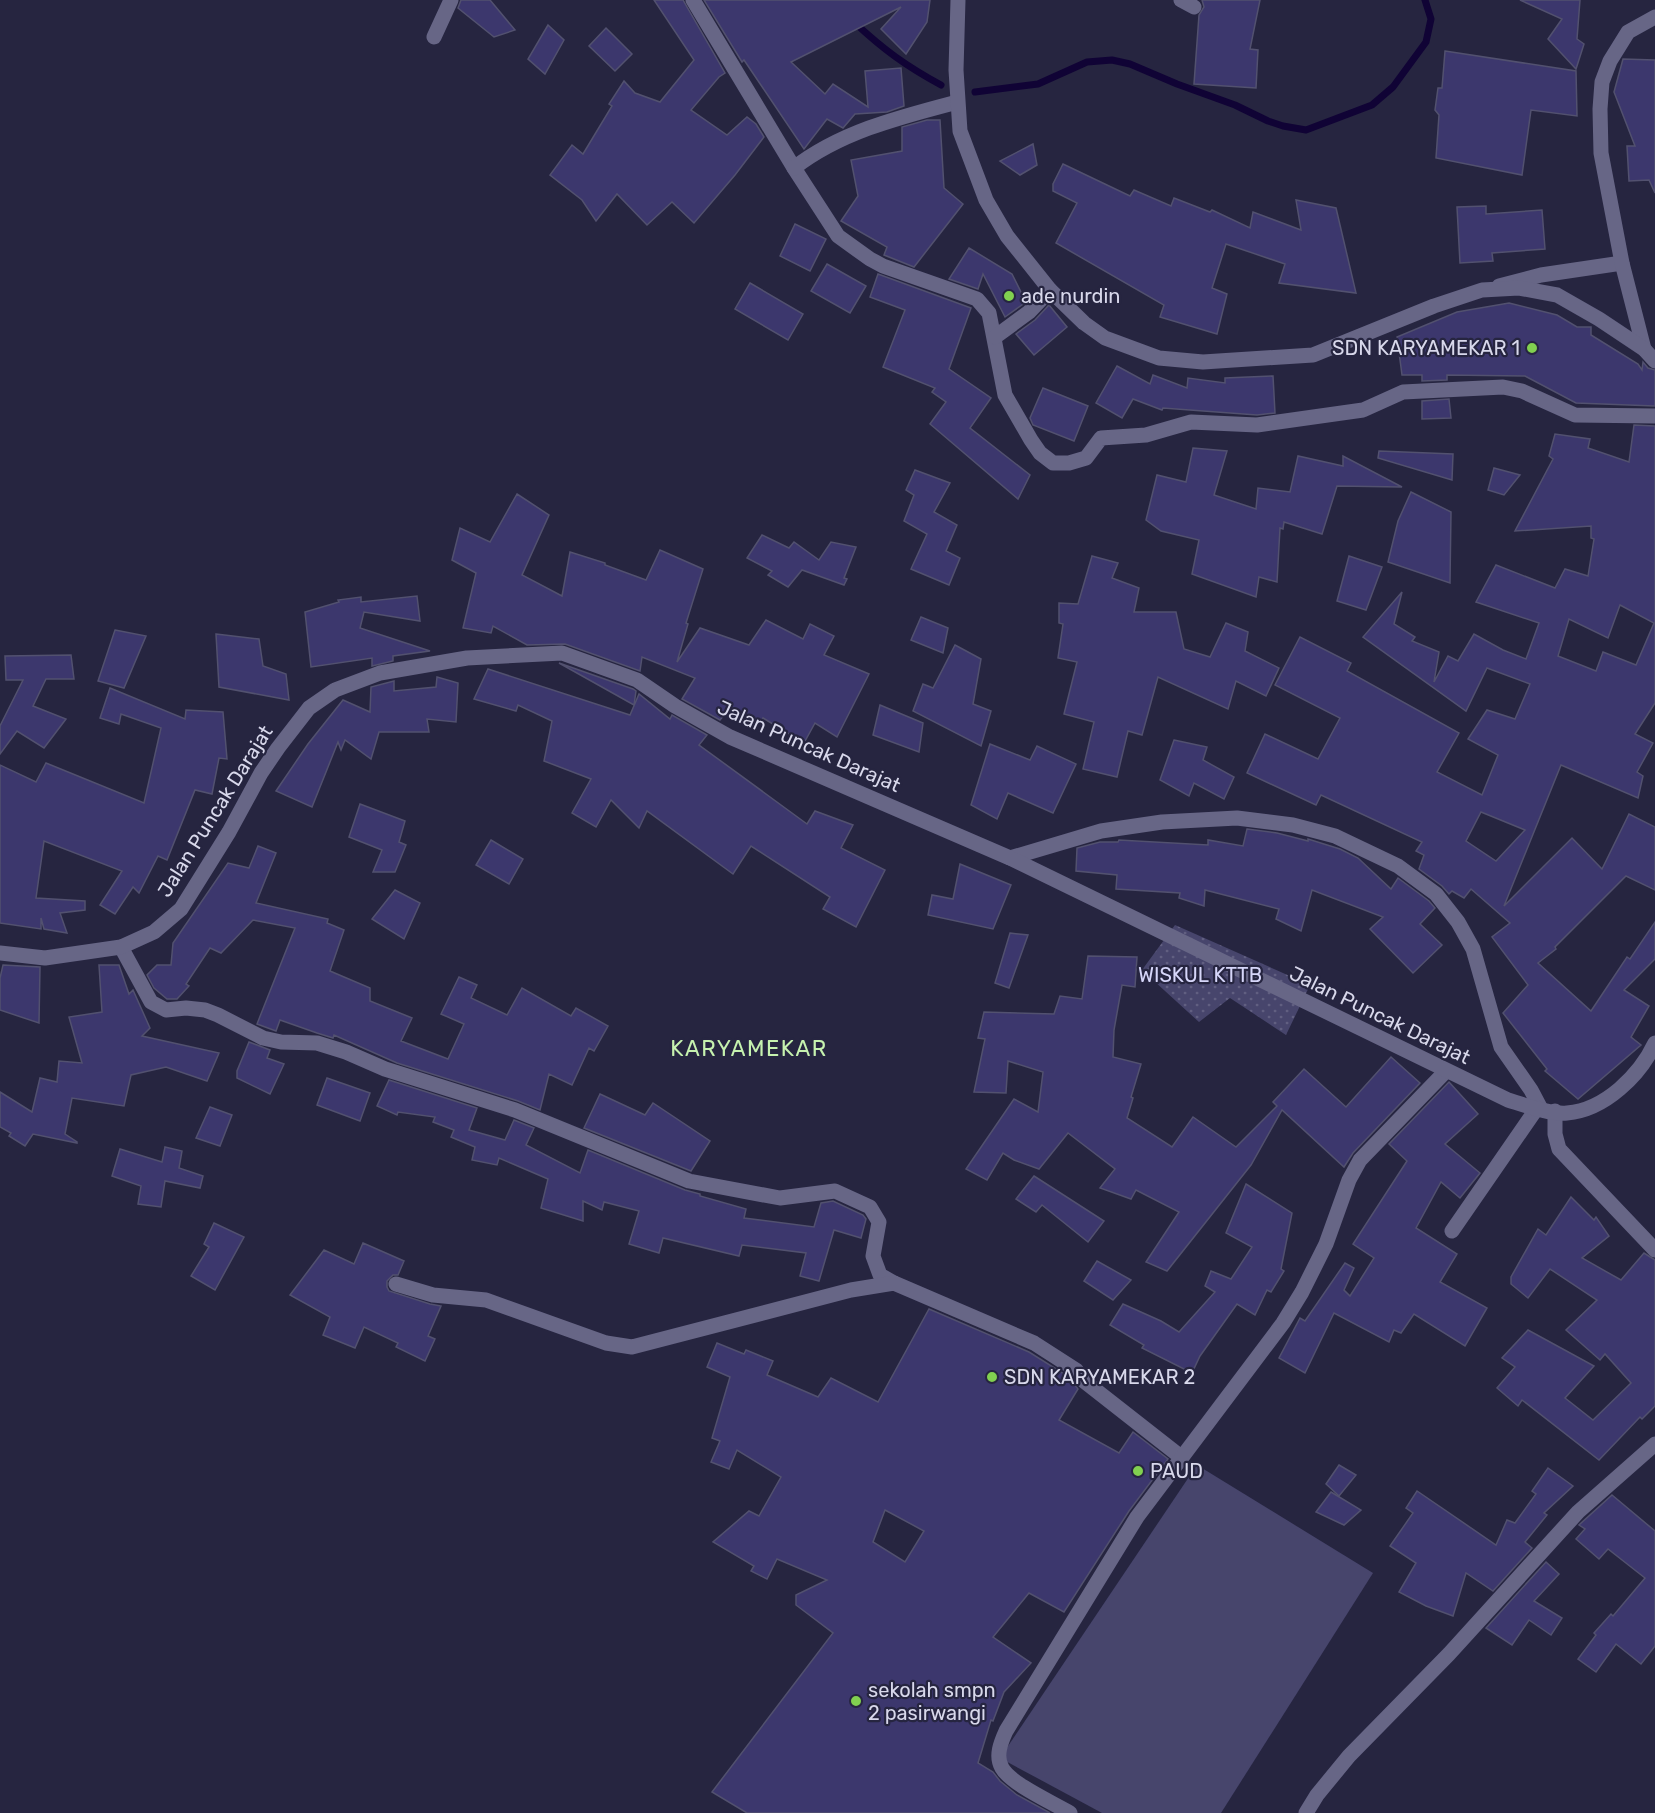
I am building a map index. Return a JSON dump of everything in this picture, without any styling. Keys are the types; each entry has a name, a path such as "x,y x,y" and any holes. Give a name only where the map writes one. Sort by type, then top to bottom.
{"street":[{"path":"434,38 451,0"},
{"path":"693,0 794,168 838,236 883,266 977,299 989,314 1005,395 1040,453 1053,463 1069,463 1086,458 1101,438 1146,435 1191,422 1257,425 1363,410 1402,392 1503,387 1522,392 1575,414 1655,416"},
{"path":"958,0 956,70 960,131 986,200 1007,236 1050,290 1084,323 1105,338 1160,358 1203,362 1313,355 1434,306 1482,290 1541,275 1622,263"},
{"path":"1644,349 1622,263 1601,153 1600,109 1602,82 1610,62 1629,33 1655,17"},
{"path":"794,168 823,147 896,118 957,102"},
{"path":"1482,290 1519,288 1557,295 1644,349 1655,361"},
{"path":"995,337 1029,312 1050,290"},
{"name":"Jalan Puncak Darajat","path":"0,953 45,958 122,947 154,932 181,909 229,832 261,773 309,708 334,690 380,673 466,658 562,653 638,680 675,706 730,737 1010,858 1508,1100 1566,1114 1593,1107 1622,1088 1650,1054 1655,1042"},
{"path":"1010,858 1101,831 1162,822 1237,818 1293,825 1335,836 1398,866 1437,894 1458,922 1473,949 1501,1047 1544,1109 1559,1149 1654,1246"},
{"path":"122,947 151,1002 166,1010 186,1008 205,1010 263,1038 281,1042 317,1043 346,1052 385,1069 515,1110 689,1181 780,1198 835,1191 870,1207 879,1222 873,1256 880,1275 1034,1343 1076,1370 1084,1381 1181,1457"},
{"path":"1070,1813 1016,1782 1001,1767 999,1746 1006,1731 1137,1517 1283,1323 1302,1292 1326,1244 1349,1180 1360,1160 1446,1071"},
{"path":"1452,1230 1544,1109"},
{"path":"396,1284 433,1295 486,1300 606,1343 632,1347 851,1290 894,1283"},
{"path":"1306,1813 1317,1795 1349,1756 1449,1654 1578,1512 1655,1444"}],"green space":[{"name":"WISKUL KTTB","path":"1175,925 1310,985 1286,1035 1230,998 1199,1022 1142,970"},
{"path":"1197,1465 1373,1573 1221,1813 1102,1813 1000,1758"}],"building":[{"path":"461,0 490,0 515,30 494,37 458,8"},
{"path":"654,0 683,0 725,73 691,110 727,135 747,117 756,124 764,137 694,223 672,202 647,225 617,194 596,221 582,200 550,175 572,145 583,154 612,106 609,104 624,81 635,93 660,102 694,60"},
{"path":"704,0 930,0 927,22 906,54 881,29 901,7 791,62 825,94 833,84 868,107 865,71 901,68 904,106 887,112 855,114 843,128 827,119 804,149 744,60 742,62"},
{"path":"1202,0 1260,0 1250,49 1258,50 1256,88 1194,84 1199,15 1204,7"},
{"path":"1520,0 1580,0 1577,39 1584,44 1576,69 1548,39 1562,19"},
{"path":"548,25 564,40 545,74 528,59"},
{"path":"606,28 632,54 615,71 589,46"},
{"path":"1445,51 1576,71 1577,116 1531,110 1522,175 1436,158 1439,115 1435,110 1438,88 1442,88"},
{"path":"1623,59 1655,60 1655,193 1649,180 1629,181 1627,146 1635,146 1614,92"},
{"path":"927,120 940,120 944,188 963,204 914,267 884,255 887,247 841,221 858,196 851,160 902,151 902,127"},
{"path":"1033,144 1037,165 1020,175 1000,161"},
{"path":"1063,164 1130,196 1134,190 1171,206 1174,198 1210,212 1212,210 1250,228 1253,212 1301,230 1296,200 1336,208 1356,293 1279,283 1285,264 1226,244 1212,288 1227,294 1217,334 1160,317 1164,305 1056,243 1077,203 1053,191 1053,184"},
{"path":"1486,206 1486,214 1542,210 1545,249 1492,253 1493,261 1460,263 1457,207"},
{"path":"795,224 826,239 810,271 780,256"},
{"path":"969,248 1012,274 1026,302 1005,317 983,274 978,289 949,279"},
{"path":"827,264 866,286 850,313 811,291"},
{"path":"878,274 971,308 949,369 991,398 970,428 1030,475 1018,499 930,424 946,402 932,392 935,388 883,367 905,310 870,297"},
{"path":"750,283 803,314 788,340 735,309"},
{"name":"SDN KARYAMEKAR 1","path":"1509,303 1557,315 1577,327 1591,327 1591,335 1638,364 1642,370 1643,362 1648,368 1655,370 1655,406 1576,403 1525,376 1447,375 1447,380 1422,381 1422,375 1402,375 1397,337 1457,312"},
{"path":"1049,305 1067,327 1034,355 1016,334 1035,320"},
{"path":"1117,366 1150,384 1153,375 1187,388 1188,378 1225,383 1225,378 1273,376 1275,413 1257,415 1163,408 1162,410 1133,399 1122,418 1096,403"},
{"path":"1043,388 1088,406 1074,441 1033,425 1030,418"},
{"path":"1449,399 1451,418 1422,419 1422,401"},
{"path":"1634,425 1655,426 1655,703 1635,734 1653,743 1637,772 1643,776 1638,798 1561,765 1504,906 1572,838 1602,869 1629,814 1655,827 1655,890 1626,876 1555,947 1556,949 1538,963 1591,1011 1627,957 1630,959 1655,922 1655,959 1624,990 1649,1006 1631,1037 1641,1045 1578,1099 1545,1071 1547,1069 1503,1013 1528,985 1492,937 1510,923 1471,889 1464,898 1452,891 1449,894 1419,869 1424,855 1416,851 1422,842 1321,795 1316,805 1247,773 1265,734 1318,759 1340,718 1275,685 1300,637 1351,663 1347,671 1459,733 1437,772 1482,795 1498,755 1468,739 1487,710 1515,719 1530,684 1487,668 1466,711 1363,637 1402,592 1394,624 1415,637 1412,641 1439,652 1434,682 1448,656 1458,661 1474,634 1503,650 1526,659 1539,623 1476,602 1496,565 1555,588 1565,569 1588,576 1594,539 1591,538 1591,526 1515,531 1553,459 1549,456 1555,434 1590,439 1588,448 1629,462","holes":["1620,605 1654,623 1636,665 1603,652 1596,671 1558,656 1569,619 1608,638","1481,812 1525,830 1496,861 1466,841"]},
{"path":"1193,448 1227,451 1214,495 1256,509 1258,488 1290,492 1298,456 1343,466 1343,456 1402,487 1337,486 1322,534 1284,522 1283,529 1280,528 1277,582 1259,577 1256,597 1192,574 1199,540 1161,531 1146,520 1157,475 1186,482"},
{"path":"1379,451 1453,454 1452,480 1378,458"},
{"path":"1494,468 1520,475 1504,495 1488,490"},
{"path":"915,470 950,483 934,512 957,525 946,551 960,558 949,585 911,569 927,534 904,521 914,495 906,490"},
{"path":"1411,492 1451,512 1450,583 1388,562 1398,521"},
{"path":"517,494 549,515 522,575 562,596 570,552 646,580 660,550 703,569 686,623 688,624 677,662 700,628 749,645 766,620 803,639 810,624 834,636 824,655 869,674 837,737 815,723 804,743 763,718 761,724 728,710 720,720 682,699 695,678 642,657 640,671 565,644 527,645 493,626 491,633 463,628 476,573 452,560 460,528 490,542"},
{"path":"762,535 789,548 794,542 819,560 831,542 856,547 844,578 847,579 844,585 802,570 788,587 768,575 772,571 747,558"},
{"path":"1092,556 1118,563 1112,578 1139,588 1134,612 1176,612 1184,649 1210,657 1226,623 1248,632 1245,651 1279,668 1266,696 1236,681 1228,709 1158,677 1142,735 1128,731 1117,777 1083,769 1094,722 1064,714 1077,662 1058,658 1063,624 1059,623 1059,603 1078,604"},
{"path":"1349,556 1382,567 1366,610 1337,601"},
{"path":"417,596 420,621 364,612 360,628 430,651 393,656 393,661 372,666 372,658 311,667 305,612 339,602 338,600 361,597 361,602"},
{"path":"921,617 948,628 943,653 911,640"},
{"path":"115,630 146,636 124,688 98,681"},
{"path":"216,634 259,639 263,666 286,674 289,700 219,687"},
{"path":"955,645 981,659 973,704 991,711 981,746 913,711 923,684 933,688"},
{"path":"71,655 74,679 46,679 33,706 66,719 44,748 17,731 0,754 0,726 23,680 6,680 5,656"},
{"path":"559,663 633,689 636,691 634,705"},
{"path":"488,669 630,715 639,694 670,719 672,715 707,735 699,745 807,824 815,811 853,825 841,848 885,870 856,927 823,909 830,897 751,846 733,874 647,811 639,828 611,800 596,827 572,813 591,779 544,761 552,721 518,705 516,711 474,699"},
{"path":"437,677 458,683 456,722 427,719 429,732 379,732 371,759 345,740 341,750 338,742 312,807 276,791 308,744 343,700 370,712 371,687 394,681 394,691 436,687"},
{"path":"110,688 185,719 186,710 223,712 227,759 219,758 212,794 195,790 167,860 158,856 139,893 133,887 115,914 100,905 122,871 44,841 36,898 85,901 85,910 60,913 67,933 44,929 41,918 41,929 0,923 0,765 36,782 46,763 144,803 161,728 121,714 119,724 100,718"},
{"path":"880,705 923,723 919,752 873,735"},
{"path":"1174,740 1207,747 1203,760 1234,777 1224,799 1194,783 1189,796 1160,780"},
{"path":"990,744 1030,760 1037,746 1076,764 1053,813 1008,793 997,819 971,805"},
{"path":"360,804 405,821 399,842 406,845 395,872 373,872 382,850 349,837"},
{"path":"1247,829 1277,833 1308,841 1308,839 1340,849 1358,858 1391,889 1398,878 1435,908 1420,924 1442,945 1413,973 1370,929 1383,917 1312,890 1301,931 1276,919 1279,909 1205,890 1204,906 1179,898 1180,893 1116,889 1117,875 1076,871 1077,848 1100,842 1118,842 1119,840 1208,845 1208,840 1243,846"},
{"path":"491,840 523,859 509,884 476,865"},
{"path":"258,846 276,853 256,903 328,919 327,923 344,930 330,971 370,988 370,1001 412,1018 401,1041 448,1059 464,1024 441,1014 459,977 477,985 471,998 507,1015 522,988 571,1016 576,1008 608,1026 594,1051 589,1048 572,1085 549,1074 540,1110 397,1063 334,1035 333,1038 280,1020 276,1031 257,1024 295,928 253,920 221,953 210,948 186,984 189,986 177,999 167,999 154,988 147,975 157,965 171,965 173,943 228,863 249,868"},
{"path":"960,864 1011,885 993,929 928,915 932,895 953,899"},
{"path":"395,890 420,903 404,939 372,919"},
{"path":"1010,933 1028,935 1009,988 995,983"},
{"path":"1088,956 1137,957 1135,987 1122,985 1114,1030 1113,1057 1141,1064 1127,1118 1172,1147 1193,1117 1236,1147 1277,1106 1273,1102 1304,1069 1346,1107 1391,1057 1420,1083 1353,1153 1344,1167 1282,1110 1251,1165 1167,1271 1146,1262 1179,1212 1136,1190 1131,1199 1100,1188 1115,1169 1068,1133 1039,1169 1014,1160 1003,1153 987,1180 966,1169 1014,1099 1038,1112 1043,1072 1008,1061 1006,1093 974,1092 985,1039 978,1038 984,1012 1054,1014 1060,996 1082,999"},
{"path":"3,965 40,967 39,1023 0,1010 0,978"},
{"path":"99,965 119,965 129,994 133,990 150,1028 142,1036 219,1053 207,1081 166,1067 131,1075 124,1106 72,1098 65,1134 77,1143 33,1134 25,1146 9,1136 11,1133 0,1127 0,1092 32,1112 40,1078 57,1082 59,1061 82,1063 69,1017 102,1012"},
{"path":"249,1042 270,1050 267,1058 284,1064 270,1094 237,1078 237,1071"},
{"path":"327,1078 370,1093 360,1121 317,1105"},
{"path":"389,1080 477,1108 469,1130 505,1140 514,1120 534,1128 526,1145 580,1173 588,1150 700,1194 700,1196 746,1209 744,1218 814,1227 821,1203 833,1201 863,1215 866,1219 861,1238 834,1230 819,1281 800,1276 806,1253 742,1245 739,1256 663,1238 659,1253 629,1244 639,1211 604,1202 602,1210 583,1201 583,1221 541,1208 548,1179 499,1158 497,1165 472,1160 475,1147 451,1137 454,1130 433,1122 435,1117 398,1112 397,1115 377,1106"},
{"path":"1449,1082 1478,1114 1445,1144 1480,1173 1460,1198 1441,1182 1416,1228 1457,1254 1440,1282 1487,1308 1465,1346 1414,1314 1401,1333 1394,1330 1389,1342 1334,1313 1305,1373 1279,1358 1300,1318 1305,1321 1345,1263 1354,1268 1344,1290 1350,1296 1374,1258 1353,1244 1407,1161 1389,1144"},
{"path":"600,1094 645,1115 653,1103 710,1141 691,1171 584,1128"},
{"path":"210,1107 232,1115 220,1146 196,1138"},
{"path":"165,1147 182,1151 179,1168 203,1176 200,1188 165,1181 161,1207 138,1204 141,1186 112,1176 120,1149 162,1162"},
{"path":"1034,1176 1104,1221 1088,1242 1042,1205 1036,1212 1016,1199"},
{"path":"1246,1184 1292,1213 1281,1269 1284,1271 1271,1292 1267,1290 1255,1315 1237,1304 1200,1356 1192,1373 1142,1348 1144,1345 1110,1325 1123,1304 1179,1332 1215,1292 1205,1286 1211,1271 1231,1279 1252,1247 1226,1233"},
{"path":"1571,1197 1594,1220 1596,1217 1609,1236 1582,1258 1621,1280 1644,1253 1655,1260 1655,1406 1642,1419 1640,1417 1599,1460 1522,1400 1518,1406 1497,1388 1515,1367 1502,1358 1528,1330 1594,1366 1565,1398 1593,1420 1631,1383 1605,1354 1600,1360 1566,1330 1597,1300 1550,1269 1528,1298 1511,1284 1511,1277 1538,1229 1546,1235"},
{"path":"214,1223 244,1237 215,1290 191,1276 209,1247 204,1244"},
{"path":"363,1243 404,1261 398,1275 393,1275 387,1281 389,1291 441,1306 428,1336 435,1339 425,1361 396,1347 398,1343 364,1327 355,1348 323,1335 330,1317 290,1295 324,1250 354,1264"},
{"path":"1097,1261 1131,1280 1113,1300 1084,1281"},
{"path":"929,1309 1029,1352 1069,1377 1078,1389 1059,1420 1119,1453 1133,1432 1168,1459 1129,1511 1064,1612 1029,1593 993,1637 1031,1663 1004,1692 993,1721 991,1720 978,1763 993,1772 1017,1795 1050,1813 747,1813 712,1792 833,1633 796,1605 796,1595 827,1580 777,1559 767,1579 751,1571 754,1566 713,1542 749,1511 759,1516 781,1477 737,1450 729,1469 711,1462 720,1441 712,1438 730,1377 707,1367 717,1343 744,1354 746,1350 773,1361 767,1375 818,1397 831,1378 878,1402","holes":["885,1510 924,1531 905,1562 873,1542"]},
{"path":"1339,1465 1356,1475 1339,1496 1326,1484"},
{"path":"1548,1468 1573,1486 1544,1513 1547,1515 1525,1542 1532,1548 1493,1591 1466,1573 1453,1616 1426,1606 1399,1592 1416,1563 1390,1546 1413,1513 1406,1508 1417,1491 1496,1545 1507,1520 1515,1523 1536,1494 1532,1491"},
{"path":"1331,1492 1361,1510 1344,1525 1316,1512"},
{"path":"1612,1495 1655,1531 1655,1646 1641,1664 1616,1644 1596,1672 1578,1659 1596,1635 1594,1633 1611,1614 1613,1616 1645,1578 1608,1549 1599,1559 1576,1539 1585,1529 1579,1525"},
{"path":"1546,1562 1559,1574 1534,1601 1562,1618 1551,1635 1529,1620 1512,1645 1486,1628"}],"waterway":[{"path":"975,92 1038,84 1087,62 1112,60 1130,64 1235,105 1268,121 1306,130 1372,105 1393,87 1426,42 1431,19 1425,0"},
{"path":"855,23 896,57 941,85"}],"place":[{"name":"ade nurdin","path":"1009,296"},
{"name":"SDN KARYAMEKAR 1","path":"1532,348"},
{"name":"SDN KARYAMEKAR 2","path":"992,1377"},
{"name":"PAUD","path":"1138,1471"},
{"name":"sekolah smpn 2 pasirwangi","path":"856,1701"}],"district":[{"name":"KARYAMEKAR","path":"749,1048"}]}
